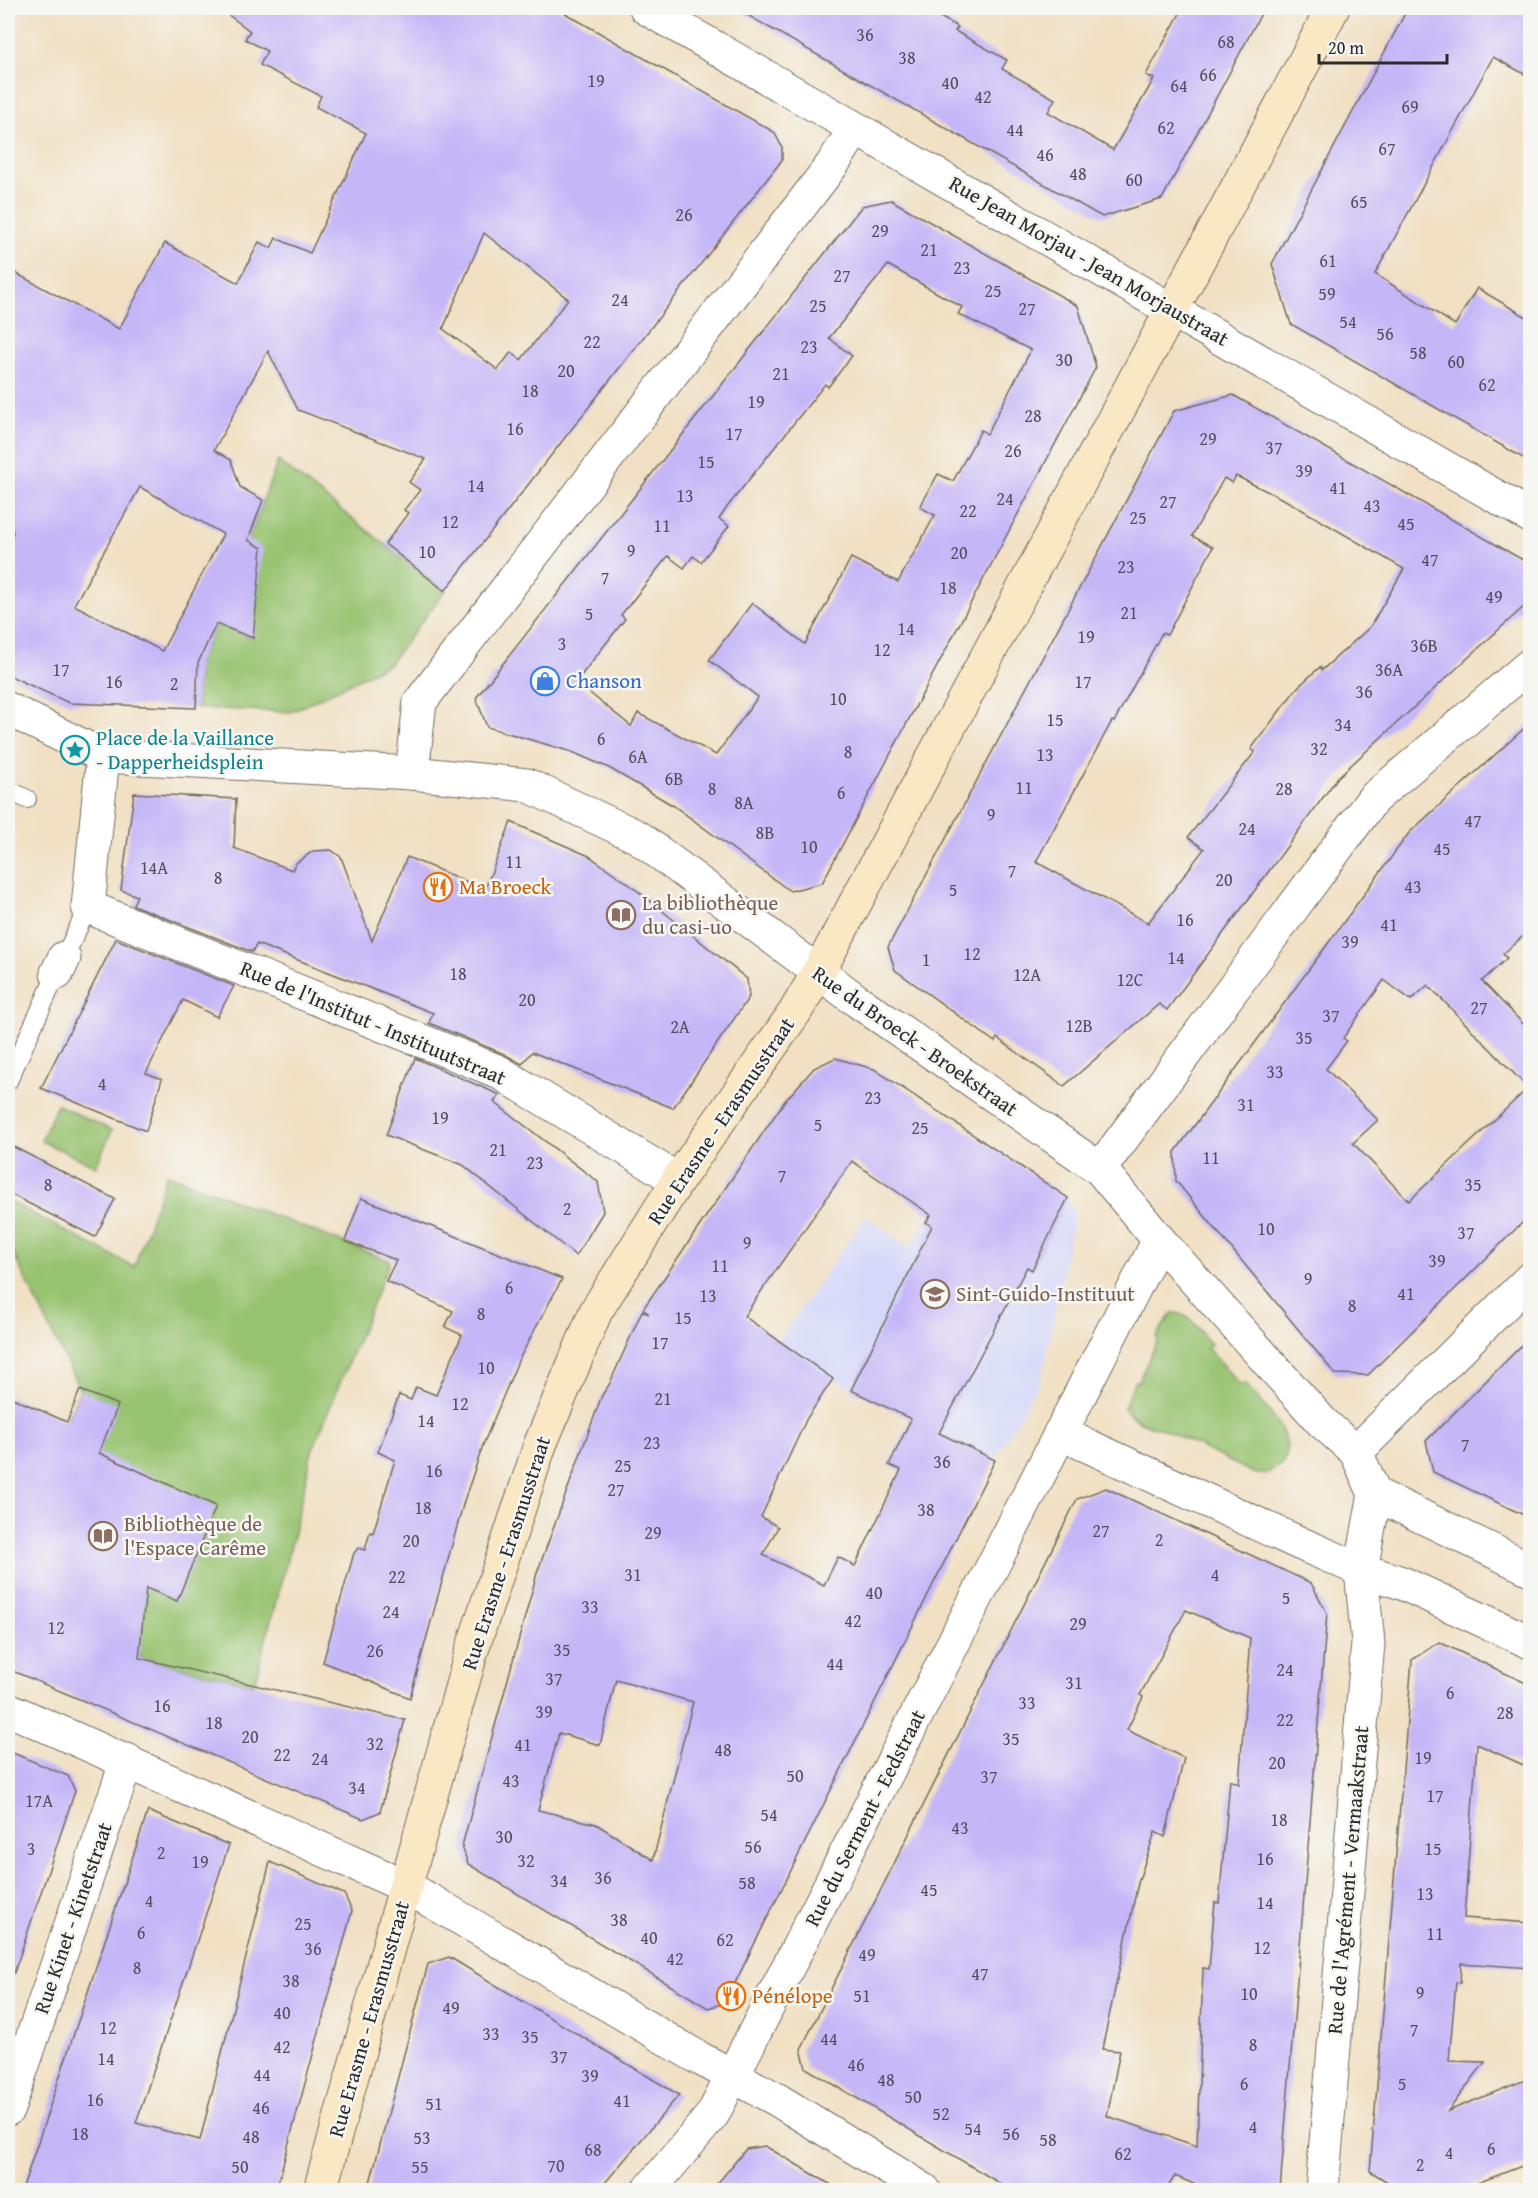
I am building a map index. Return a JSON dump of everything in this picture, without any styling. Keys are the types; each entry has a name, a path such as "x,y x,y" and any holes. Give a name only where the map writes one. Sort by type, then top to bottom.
{"street":[{"name":"Rue Jean Morjau - Jean Morjaustraat","path":"646,8 1530,516"},
{"name":"Rue Erasme - Erasmusstraat","path":"320,2190 472,1650 540,1445 596,1311 678,1180 795,1012 819,973 1333,8"},
{"path":"412,773 420,702 832,165 855,129"},
{"path":"1100,1169 1373,799 1530,665"},
{"path":"8,709 103,756 88,907"},
{"name":"Rue du Broeck - Broekstraat","path":"103,756 412,773 527,785 638,837 819,973 1100,1169 1159,1240 1322,1422 1356,1452"},
{"name":"Rue de l'Institut - Instituutstraat","path":"88,907 497,1071 678,1180"},
{"name":"Rue du Serment - Eedstraat","path":"649,2190 713,2114 1159,1240"},
{"path":"1530,1279 1356,1452 1374,1494 1530,1569"},
{"path":"1060,1433 1361,1570 1402,1583 1530,1642"},
{"name":"Rue de l'Agrément - Vermaakstraat","path":"1322,2190 1368,1643 1361,1570 1374,1494"},
{"path":"8,1709 127,1760 406,1887 733,2076 924,2190"},
{"name":"Rue Kinet - Kinetstraat","path":"8,2109 127,1760"}],"lane":[{"path":"8,790 27,799"},
{"path":"8,1081 88,907"}],"shaded area":[{"name":"Sint-Guido-Instituut","path":"981,1140 1068,1198 1074,1215 1042,1377 995,1460 833,1379 807,1418 778,1341 866,1216 909,1248"}],"green space":[{"path":"278,461 445,591 389,664 291,712 196,708 199,657 216,624 253,638 248,540"},
{"path":"57,1105 112,1130 96,1166 41,1141"},
{"path":"167,1174 390,1261 312,1451 292,1541 254,1684 139,1658 140,1651 102,1634 29,1587 8,1578 8,1557 80,1390 8,1243 8,1201 134,1267"},
{"path":"1172,1313 1184,1316 1194,1323 1210,1344 1207,1348 1241,1386 1245,1383 1269,1411 1284,1435 1287,1446 1286,1457 1279,1466 1267,1473 1253,1473 1164,1429 1142,1422 1124,1408 1135,1381 1138,1382 1158,1339 1156,1337"}],"building":[{"path":"219,8 556,8 774,132 782,147 782,160 445,591 385,544 408,513 404,510 420,490 409,482 426,459 298,410 268,351 214,450 231,460 240,487 263,500 248,540 262,548 253,638 216,624 198,663 196,708 69,703 8,675 8,546 13,533 8,509 8,269 119,329 165,243 238,283 259,242 271,248 276,238 310,253 366,133 316,107 321,96 260,65 267,51 245,39 250,31","holes":["484,233 568,299 521,360 511,352 498,370 443,329","140,487 223,534 162,651 74,605"]},
{"path":"735,8 924,8 958,27 955,31 1007,60 1002,69 1055,99 1048,112 1113,150 1154,79 1146,75 1183,8 1264,8 1162,199 1102,217"},
{"path":"1408,8 1530,8 1530,77 1493,57 1375,274 1455,325 1477,288 1530,319 1530,462 1291,324 1272,264"},
{"path":"891,200 1078,306 1096,367 822,883 790,891 674,806 609,768 572,752 487,727 476,698 862,206","holes":["888,265 962,307 958,314 1031,350 987,434 981,430 953,481 938,474 920,507 935,515 898,582 851,558 805,644 752,603 709,660 758,697 716,755 638,713 631,726 576,682 625,619 621,615 668,556 684,568 693,556 701,562 729,526 719,519 728,506 825,384 828,387 852,356 829,338"]},
{"path":"1233,395 1530,564 1530,601 1338,777 1167,1010 1159,1004 1064,1086 997,1038 995,1042 895,970 888,947 1174,411","holes":["1236,476 1287,501 1404,569 1370,627 1322,670 1320,667 1297,688 1251,749 1255,752 1188,837 1204,849 1148,923 1036,862 1162,633 1167,635 1213,547 1192,536 1224,478 1232,483"]},
{"path":"1530,723 1530,930 1503,954 1507,958 1482,981 1530,1031 1530,1215 1368,1375 1335,1374 1176,1181 1175,1152 1409,833","holes":["1384,980 1411,1000 1428,985 1528,1088 1409,1201 1353,1143 1378,1120 1326,1069 1347,1041 1343,1038"]},
{"path":"134,793 236,799 234,848 292,870 295,864 313,851 331,850 341,857 372,941 407,857 485,889 511,822 589,856 629,884 747,979 749,997 673,1108 532,1052 522,1064 504,1054 429,1023 433,1013 257,944 252,952 133,905 137,896 121,890"},
{"path":"116,939 234,986 217,1017 183,1000 146,1073 162,1079 146,1131 41,1088"},
{"path":"415,1058 500,1095 494,1102 598,1182 603,1212 576,1256 463,1165 386,1135"},
{"path":"835,1058 874,1069 1068,1198 1032,1270 1027,1267 939,1433 995,1460 725,2003 708,2008 468,1864 462,1846 537,1573 602,1395 609,1385 642,1311 649,1314 643,1309 784,1102 814,1068","holes":["852,1161 931,1215 926,1222 932,1226 851,1390 911,1419 889,1465 901,1470 855,1566 838,1557 824,1585 763,1555 778,1527 761,1517 807,1418 833,1379 744,1316","616,1680 693,1702 653,1860 596,1824 538,1810 559,1733 600,1745"]},
{"path":"8,1144 115,1199 95,1237 8,1193"},
{"path":"361,1198 562,1279 518,1361 483,1445 464,1501 410,1698 323,1662 354,1553 358,1548 365,1550 370,1532 373,1533 395,1460 378,1452 399,1395 411,1400 416,1387 436,1395 462,1335 445,1327 453,1311 386,1281 396,1260 345,1241"},
{"path":"1530,1337 1530,1518 1433,1472 1426,1441"},
{"path":"80,1390 118,1405 99,1453 216,1506 177,1601 146,1588 139,1658 405,1720 380,1812 363,1819 8,1669 8,1396 67,1422"},
{"path":"1106,1488 1311,1583 1327,1613 1280,2190 1208,2190 1175,2176 1166,2190 1011,2190 806,2068 801,2049 1077,1499","holes":["1186,1610 1250,1638 1239,1784 1230,1780 1219,1903 1215,1902 1209,1969 1203,1968 1197,2146 1107,2116 1120,2051 1102,2049 1138,1883 1155,1832 1165,1837 1184,1758 1127,1730 1143,1697 1140,1695"]},
{"path":"1439,1642 1530,1685 1530,1768 1477,1744 1464,1918 1530,1923 1530,1968 1461,1963 1460,1983 1456,1982 1449,2061 1485,2062 1448,2111 1530,2078 1530,2163 1459,2190 1400,2190 1370,2171 1412,1660"},
{"path":"8,1751 68,1776 75,1791 14,1973 8,1972"},
{"path":"148,1811 229,1845 136,2123 200,2140 270,1862 344,1894 352,1911 276,2190 22,2190"},
{"path":"449,1957 679,2095 599,2190 368,2190 428,1964"},
{"path":"765,2146 840,2190 712,2190 746,2149"}],"place":[{"name":"Chanson","path":"545,681"},
{"name":"Place de la Vaillance - Dapperheidsplein","path":"75,750"},
{"name":"Ma Broeck","path":"438,887"},
{"name":"La bibliothèque du casi-uo","path":"621,915"},
{"name":"Sint-Guido-Instituut","path":"935,1294"},
{"name":"Bibliothèque de l'Espace Carême","path":"103,1536"},
{"name":"Pénélope","path":"731,1996"}]}
